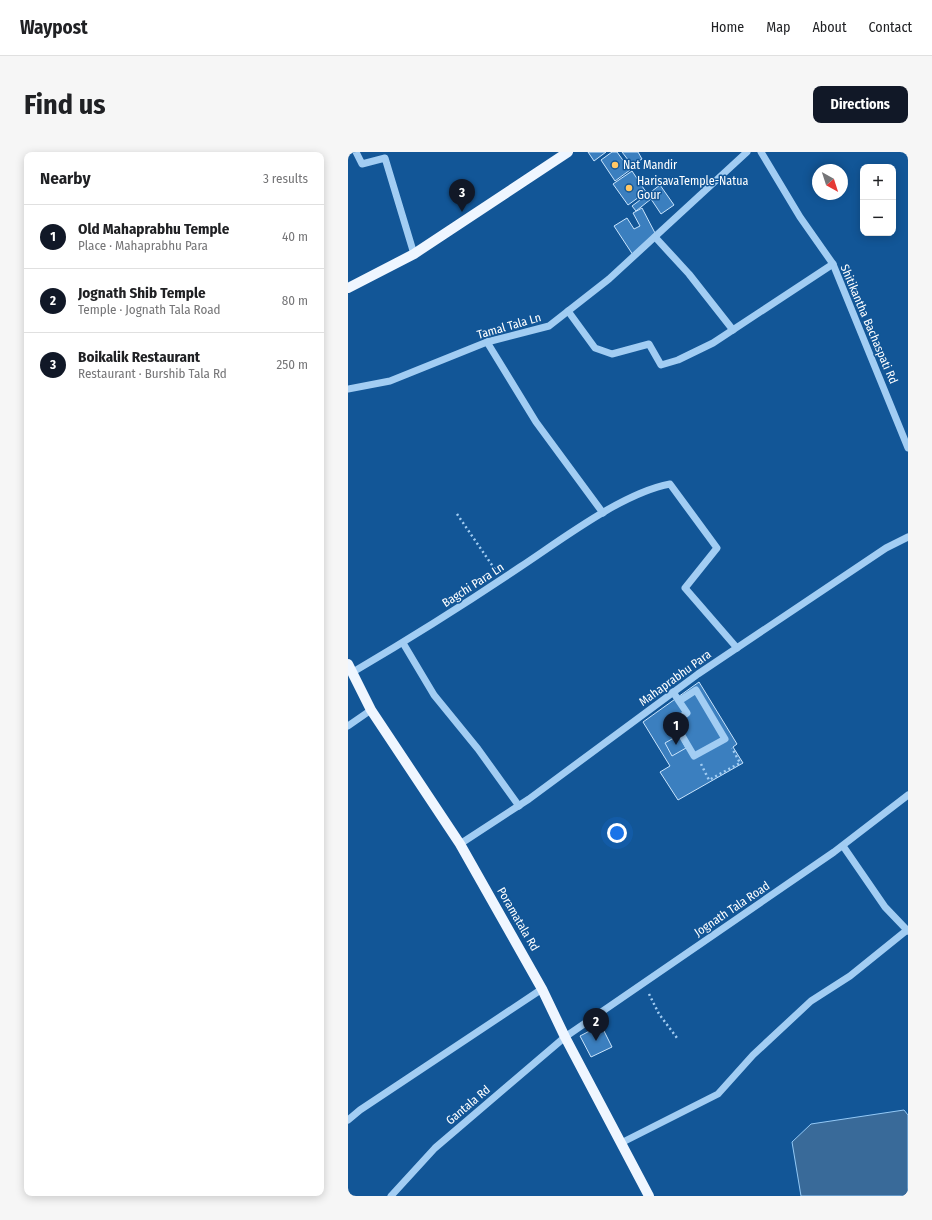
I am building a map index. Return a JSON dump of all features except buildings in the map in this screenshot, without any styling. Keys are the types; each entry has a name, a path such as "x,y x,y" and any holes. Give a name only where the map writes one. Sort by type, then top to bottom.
{"main road":[{"path":"348,288 414,254 568,152"},
{"name":"Poramatala Rd","path":"350,668 371,710 460,844 542,989 565,1037 650,1196"}],"street":[{"path":"356,152 362,164 385,158 414,254"},
{"name":"Tamal Tala Ln","path":"348,389 390,382 488,342 549,326 609,279 747,152"},
{"name":"Shitikantha Bachaspati Rd","path":"761,152 800,217 833,264 908,448"},
{"path":"655,237 689,274 734,330"},
{"path":"568,311 595,348 612,354 649,344 661,365 678,360 713,343 833,264"},
{"path":"488,342 536,422 603,513"},
{"name":"Bagchi Para Ln","path":"350,668 403,643 603,513 657,487 670,484 717,548 685,588 737,648"},
{"name":"Mahaprabhu Para","path":"460,844 519,806 673,692 737,648 886,548 908,536"},
{"path":"403,643 434,695 478,749 519,806"},
{"path":"673,692 687,713 674,722 695,755 725,739 696,690 680,701"},
{"path":"348,726 371,710"},
{"name":"Jognath Tala Road","path":"565,1037 842,846 908,795"},
{"path":"621,1143 718,1094 753,1055 811,1001 850,976 908,930 885,907 842,846"},
{"path":"348,1120 366,1106 542,989"},
{"name":"Gantala Rd","path":"390,1196 435,1148 565,1037"}],"path":[{"path":"457,514 502,579"},
{"path":"695,755 709,780 740,763 725,739"},
{"path":"643,983 659,1014 677,1038"}],"water":[{"path":"904,1110 908,1115 908,1196 801,1196 792,1142 811,1124"}],"place":[{"name":"Nat Mandir","path":"615,165"},
{"name":"HarisavaTemple-Natua Gour","path":"629,188"},
{"name":"Boikalik Restaurant","path":"462,212"},
{"name":"Old Mahaprabhu Temple","path":"676,745"},
{"name":"Jognath Shib Temple","path":"596,1041"}]}
